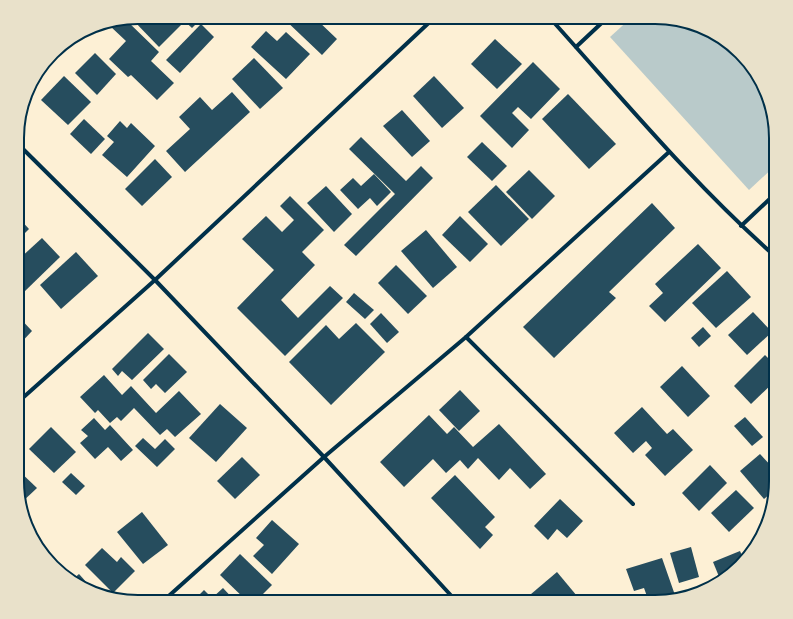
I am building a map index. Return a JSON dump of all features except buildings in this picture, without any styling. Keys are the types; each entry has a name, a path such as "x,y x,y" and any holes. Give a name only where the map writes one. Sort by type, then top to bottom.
{"street":[{"path":"24,398 155,280 428,24"},
{"path":"555,24 669,152 741,226 769,251"},
{"path":"576,47 601,24"},
{"path":"24,150 155,280 324,457 451,595"},
{"path":"170,595 324,457 466,337 669,152"},
{"path":"741,226 769,200"},
{"path":"466,337 634,504"}],"shaded area":[{"path":"624,24 670,25 699,33 712,39 730,52 741,63 754,81 763,101 768,123 769,171 749,190 610,37"}]}
